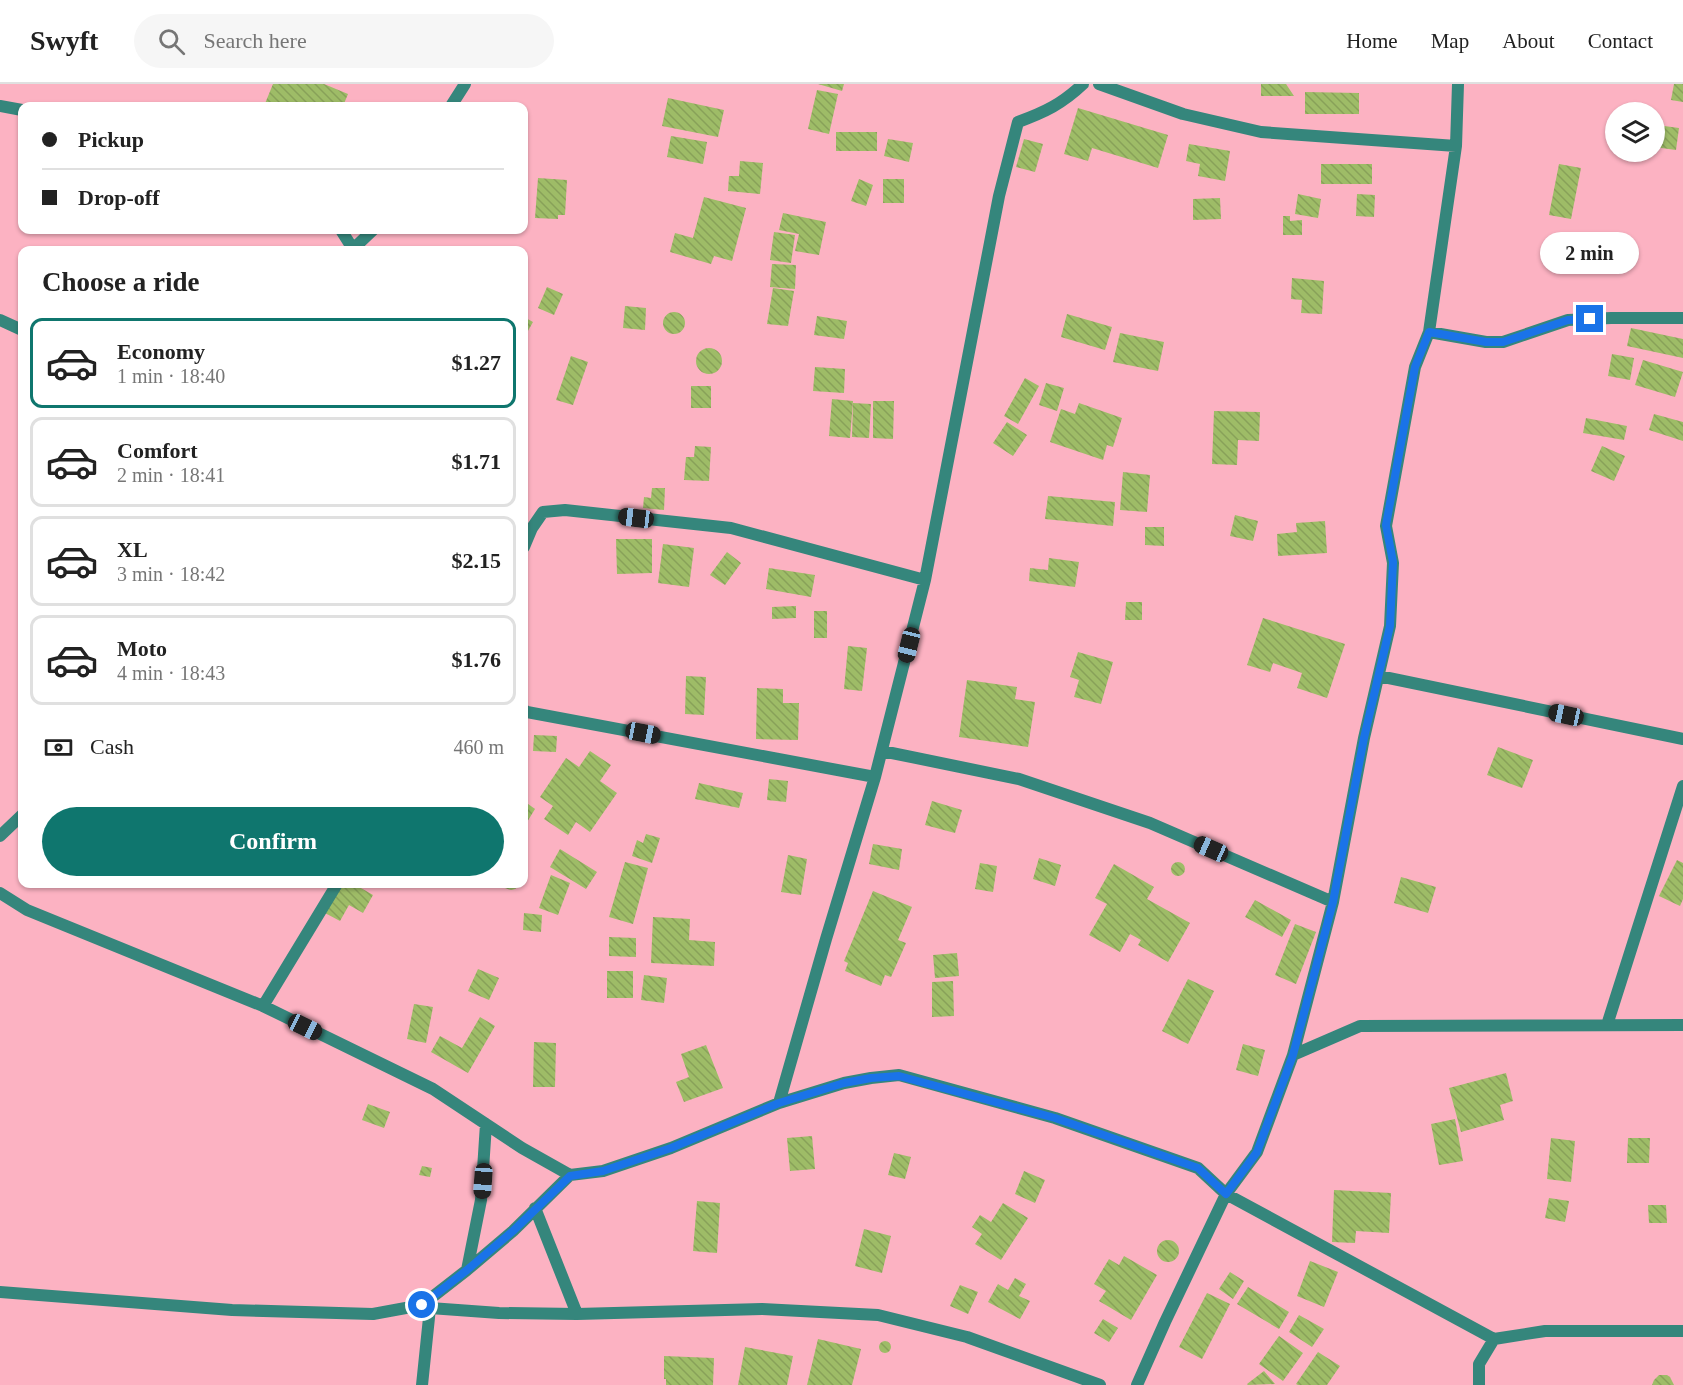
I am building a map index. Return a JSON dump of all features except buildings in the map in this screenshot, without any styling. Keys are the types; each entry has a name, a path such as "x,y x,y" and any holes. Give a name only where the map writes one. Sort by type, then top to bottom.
{"street":[{"path":"454,102 465,84"},
{"path":"779,1103 882,752 925,580 999,196 1018,122 1048,111 1083,84"},
{"path":"1099,84 1183,114 1261,132 1456,146"},
{"path":"1137,1385 1226,1194 1257,1152 1293,1055 1333,902 1364,738 1390,626 1393,562 1386,525 1415,367 1429,332 1456,146 1458,84"},
{"path":"0,106 18,109"},
{"path":"356,246 369,234"},
{"path":"1429,332 1486,342 1503,342 1568,320 1683,318"},
{"path":"0,320 18,328"},
{"path":"528,538 543,512 565,510 730,528 925,580"},
{"path":"1379,676 1683,739"},
{"path":"528,712 875,777"},
{"path":"882,752 1019,779 1128,815 1333,902"},
{"path":"1607,1026 1683,786"},
{"path":"0,836 18,818"},
{"path":"263,1006 334,888"},
{"path":"0,893 27,910 263,1006 433,1089 522,1148 570,1176"},
{"path":"1293,1055 1360,1026 1683,1025"},
{"path":"422,1385 426,1306 513,1231 570,1176 603,1171 671,1148 779,1103 844,1083 899,1076 1055,1118 1198,1168 1226,1194 1494,1339 1545,1331 1683,1331"},
{"path":"467,1270 481,1200 486,1124"},
{"path":"536,1208 576,1314"},
{"path":"0,1292 232,1310 373,1314 426,1306 499,1313 576,1314 762,1309 878,1315 967,1337 1100,1385"},
{"path":"1479,1385 1479,1364 1494,1339"}],"route":[{"path":"422,1305 513,1231 570,1176 603,1171 671,1148 779,1103 844,1083 871,1078 899,1076 1055,1118 1198,1168 1226,1194 1257,1152 1293,1055 1333,902 1364,738 1390,626 1393,562 1386,525 1415,367 1429,332 1486,342 1503,342 1568,320 1590,319"}]}
